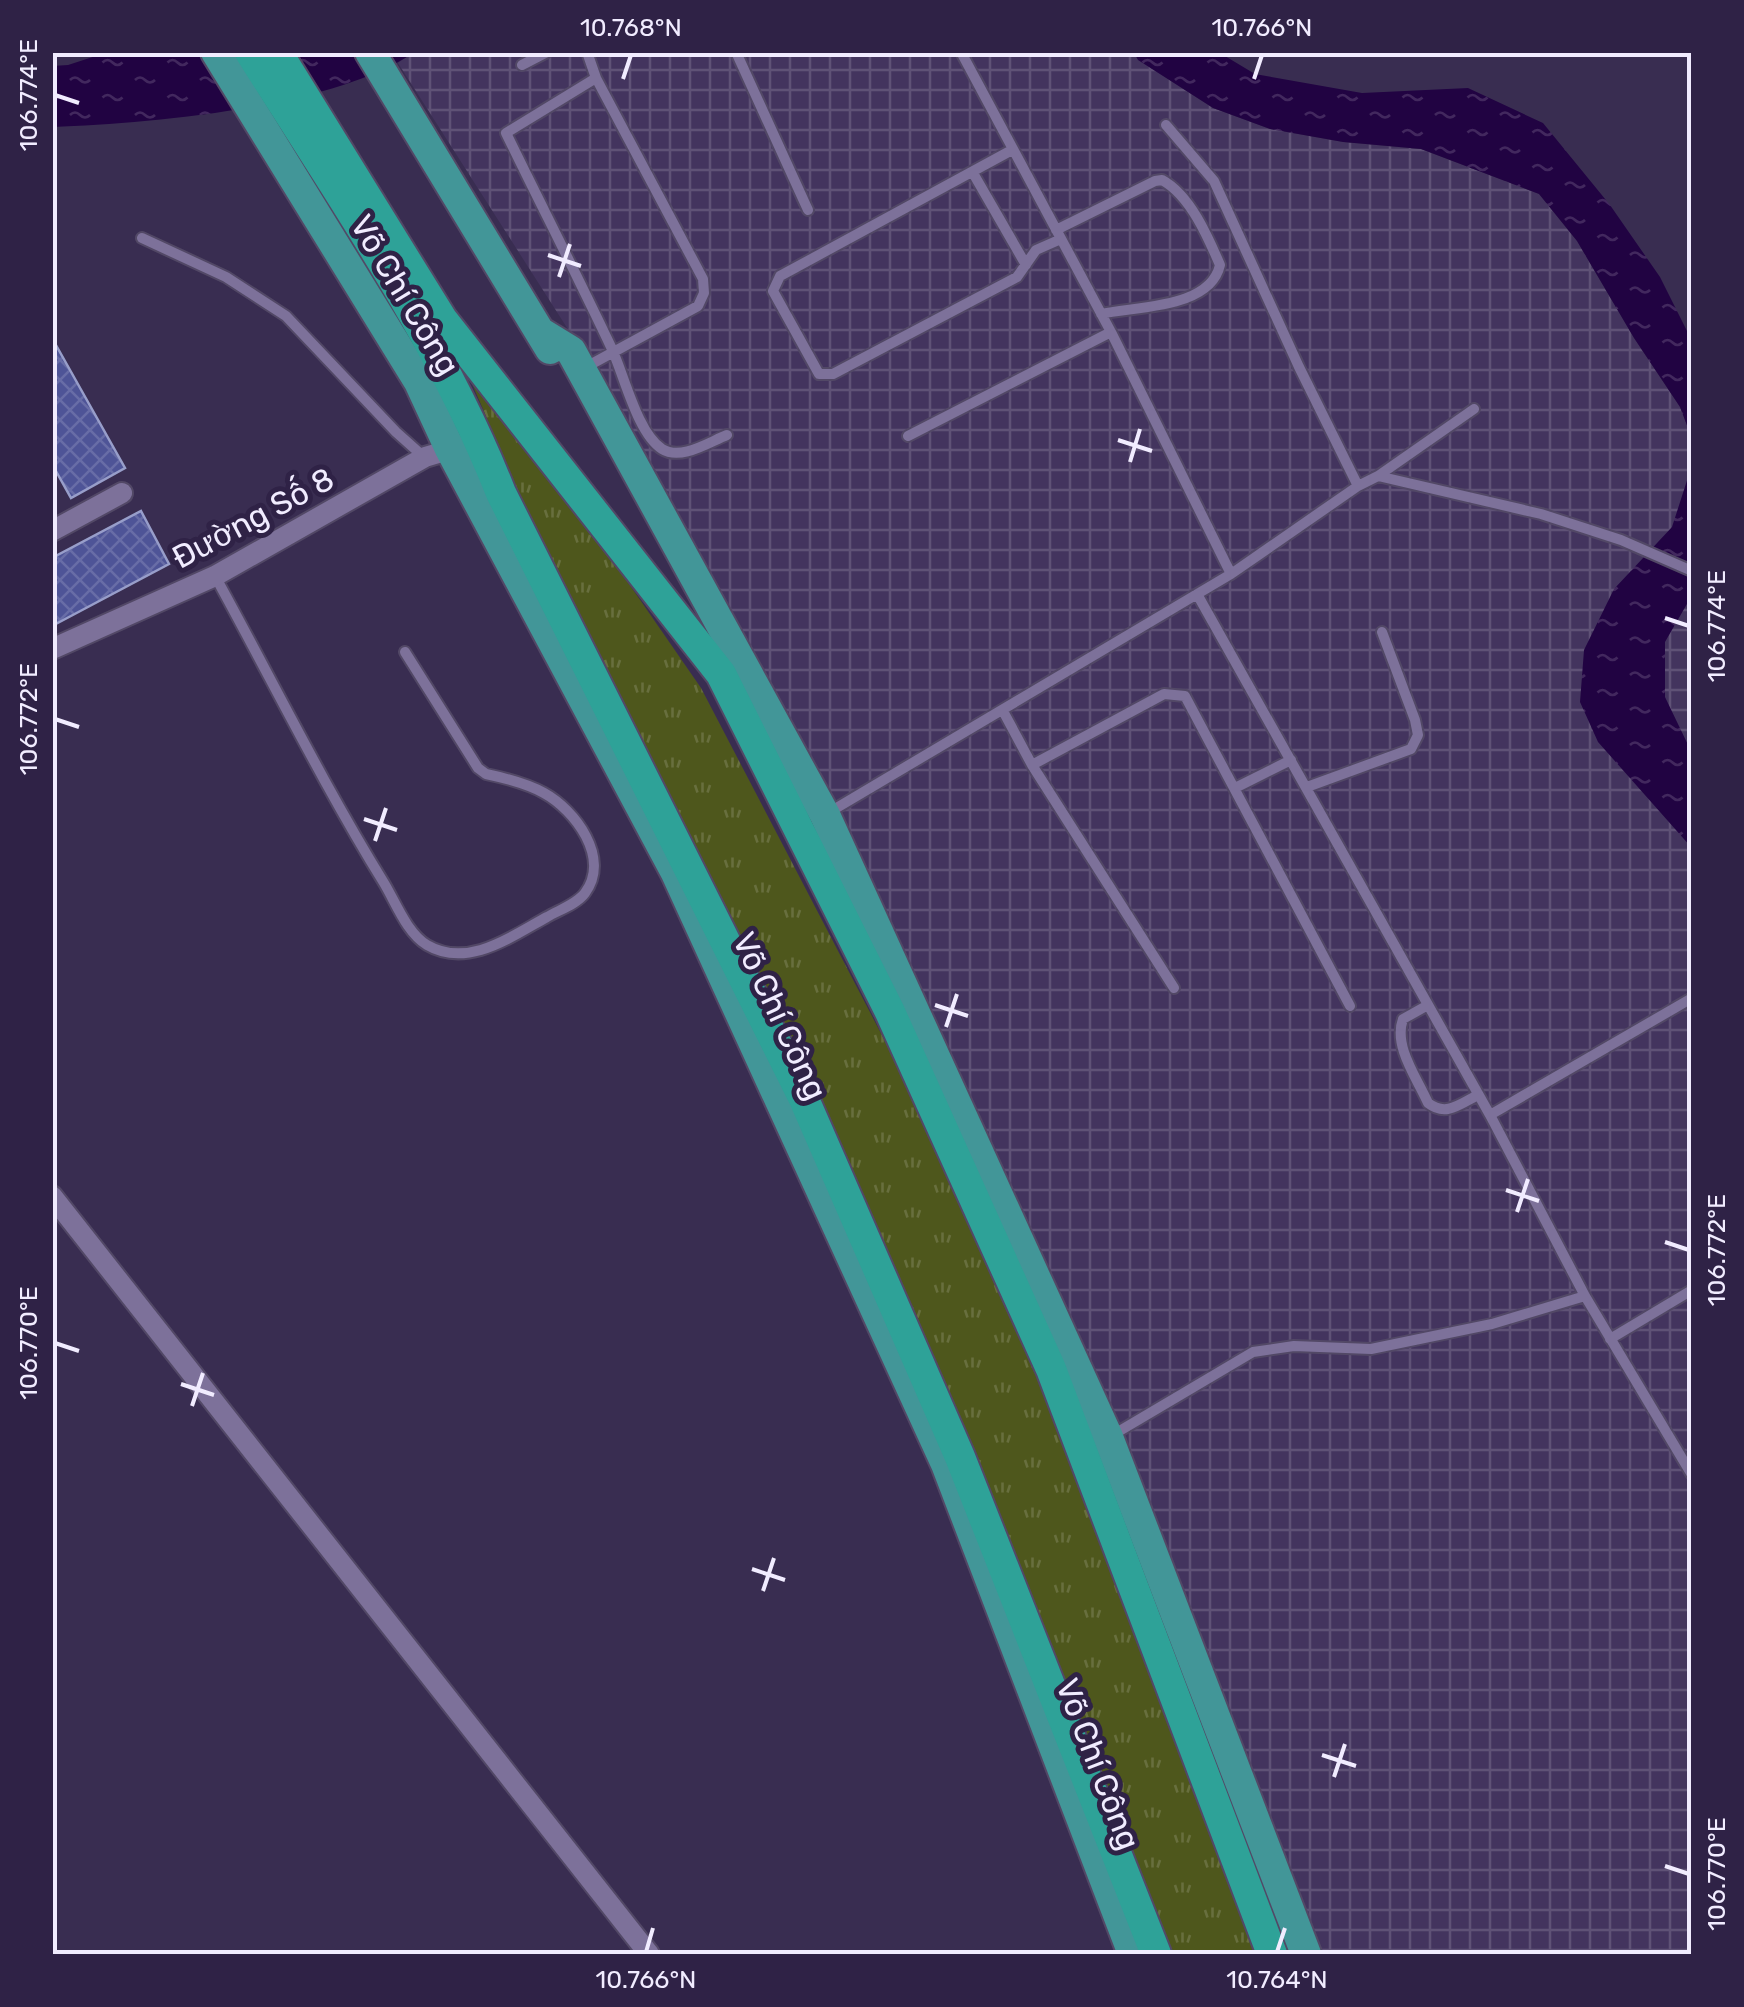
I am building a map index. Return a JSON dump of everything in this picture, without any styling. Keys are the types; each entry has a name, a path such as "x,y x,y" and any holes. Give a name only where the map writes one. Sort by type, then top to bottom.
{"highway":[{"path":"250,52 431,322"},
{"path":"277,52 431,322"},
{"name":"Võ Chí Công","path":"431,322 501,493 804,1099 960,1457 1156,1954"},
{"name":"Võ Chí Công","path":"431,322 721,674 812,823 890,1012 1051,1369 1272,1954"}],"main road":[{"name":"Võ Chí Công","path":"216,52 419,382 437,453 676,873 938,1446 1133,1954"},
{"name":"Võ Chí Công","path":"370,52 540,332 672,564 721,674"},
{"name":"Võ Chí Công","path":"540,332 571,351 582,370 812,823 1108,1438 1306,1954"}],"street":[{"name":"Đường Số 8","path":"52,649 215,576 437,453 481,442"},
{"path":"52,531 122,494"},
{"path":"52,1196 649,1954"}],"lane":[{"path":"522,65 547,52"},
{"path":"582,370 698,306 704,293 703,279 596,78 587,52"},
{"path":"736,52 808,210"},
{"path":"961,52 1102,314 1231,574"},
{"path":"596,78 506,134 614,352 645,430 662,449 684,453 727,435"},
{"path":"1166,125 1214,180 1358,486"},
{"path":"1012,150 780,276 774,290 819,374 833,374 1017,277 1036,250 1058,234 1162,180 1186,201 1220,265 1211,284 1170,304 1102,314"},
{"path":"973,172 1026,266"},
{"path":"142,238 226,277 286,316 396,432 437,453"},
{"path":"908,436 1111,332"},
{"path":"812,823 1231,574 1474,409"},
{"path":"1378,476 1540,514 1621,540 1692,571"},
{"path":"215,576 414,933 428,946 444,951 463,954 491,948 583,897 596,868 590,843 570,813 546,794 478,768 404,652"},
{"path":"1197,594 1490,1115 1585,1296 1692,1475"},
{"path":"1306,787 1411,748 1418,736 1416,720 1382,632"},
{"path":"1032,764 1164,694 1185,696 1350,1006"},
{"path":"1003,711 1032,764 1174,988"},
{"path":"1235,788 1291,760"},
{"path":"1490,1115 1692,998"},
{"path":"1428,1005 1403,1019 1399,1029 1400,1041 1428,1102 1436,1110 1448,1110 1478,1095"},
{"path":"1610,1339 1692,1290"},
{"path":"1108,1438 1253,1352 1294,1346 1370,1349 1492,1324 1585,1296"}],"shaded area":[{"path":"413,52 1134,53 1213,108 1270,129 1343,142 1421,149 1539,194 1577,241 1680,407 1691,436 1691,1954 1322,1954 1130,1458 571,334 398,63"}],"green space":[{"path":"470,379 598,539 701,688 959,1183 1059,1410 1262,1954 1164,1954"}],"water":[{"path":"108,52 413,53 378,72 289,100 189,116 53,127 52,66"},
{"path":"1134,53 1220,53 1255,74 1362,93 1468,88 1543,123 1610,205 1660,277 1691,339 1691,436 1680,407 1577,241 1539,194 1421,149 1343,142 1270,129 1213,108 1138,60"},
{"path":"1691,468 1691,597 1665,642 1665,697 1691,751 1691,847 1598,742 1580,702 1584,650 1614,589 1672,527"}],"building":[{"path":"52,338 125,468 71,498 52,464"},
{"path":"141,511 169,564 52,626 52,558"}]}
